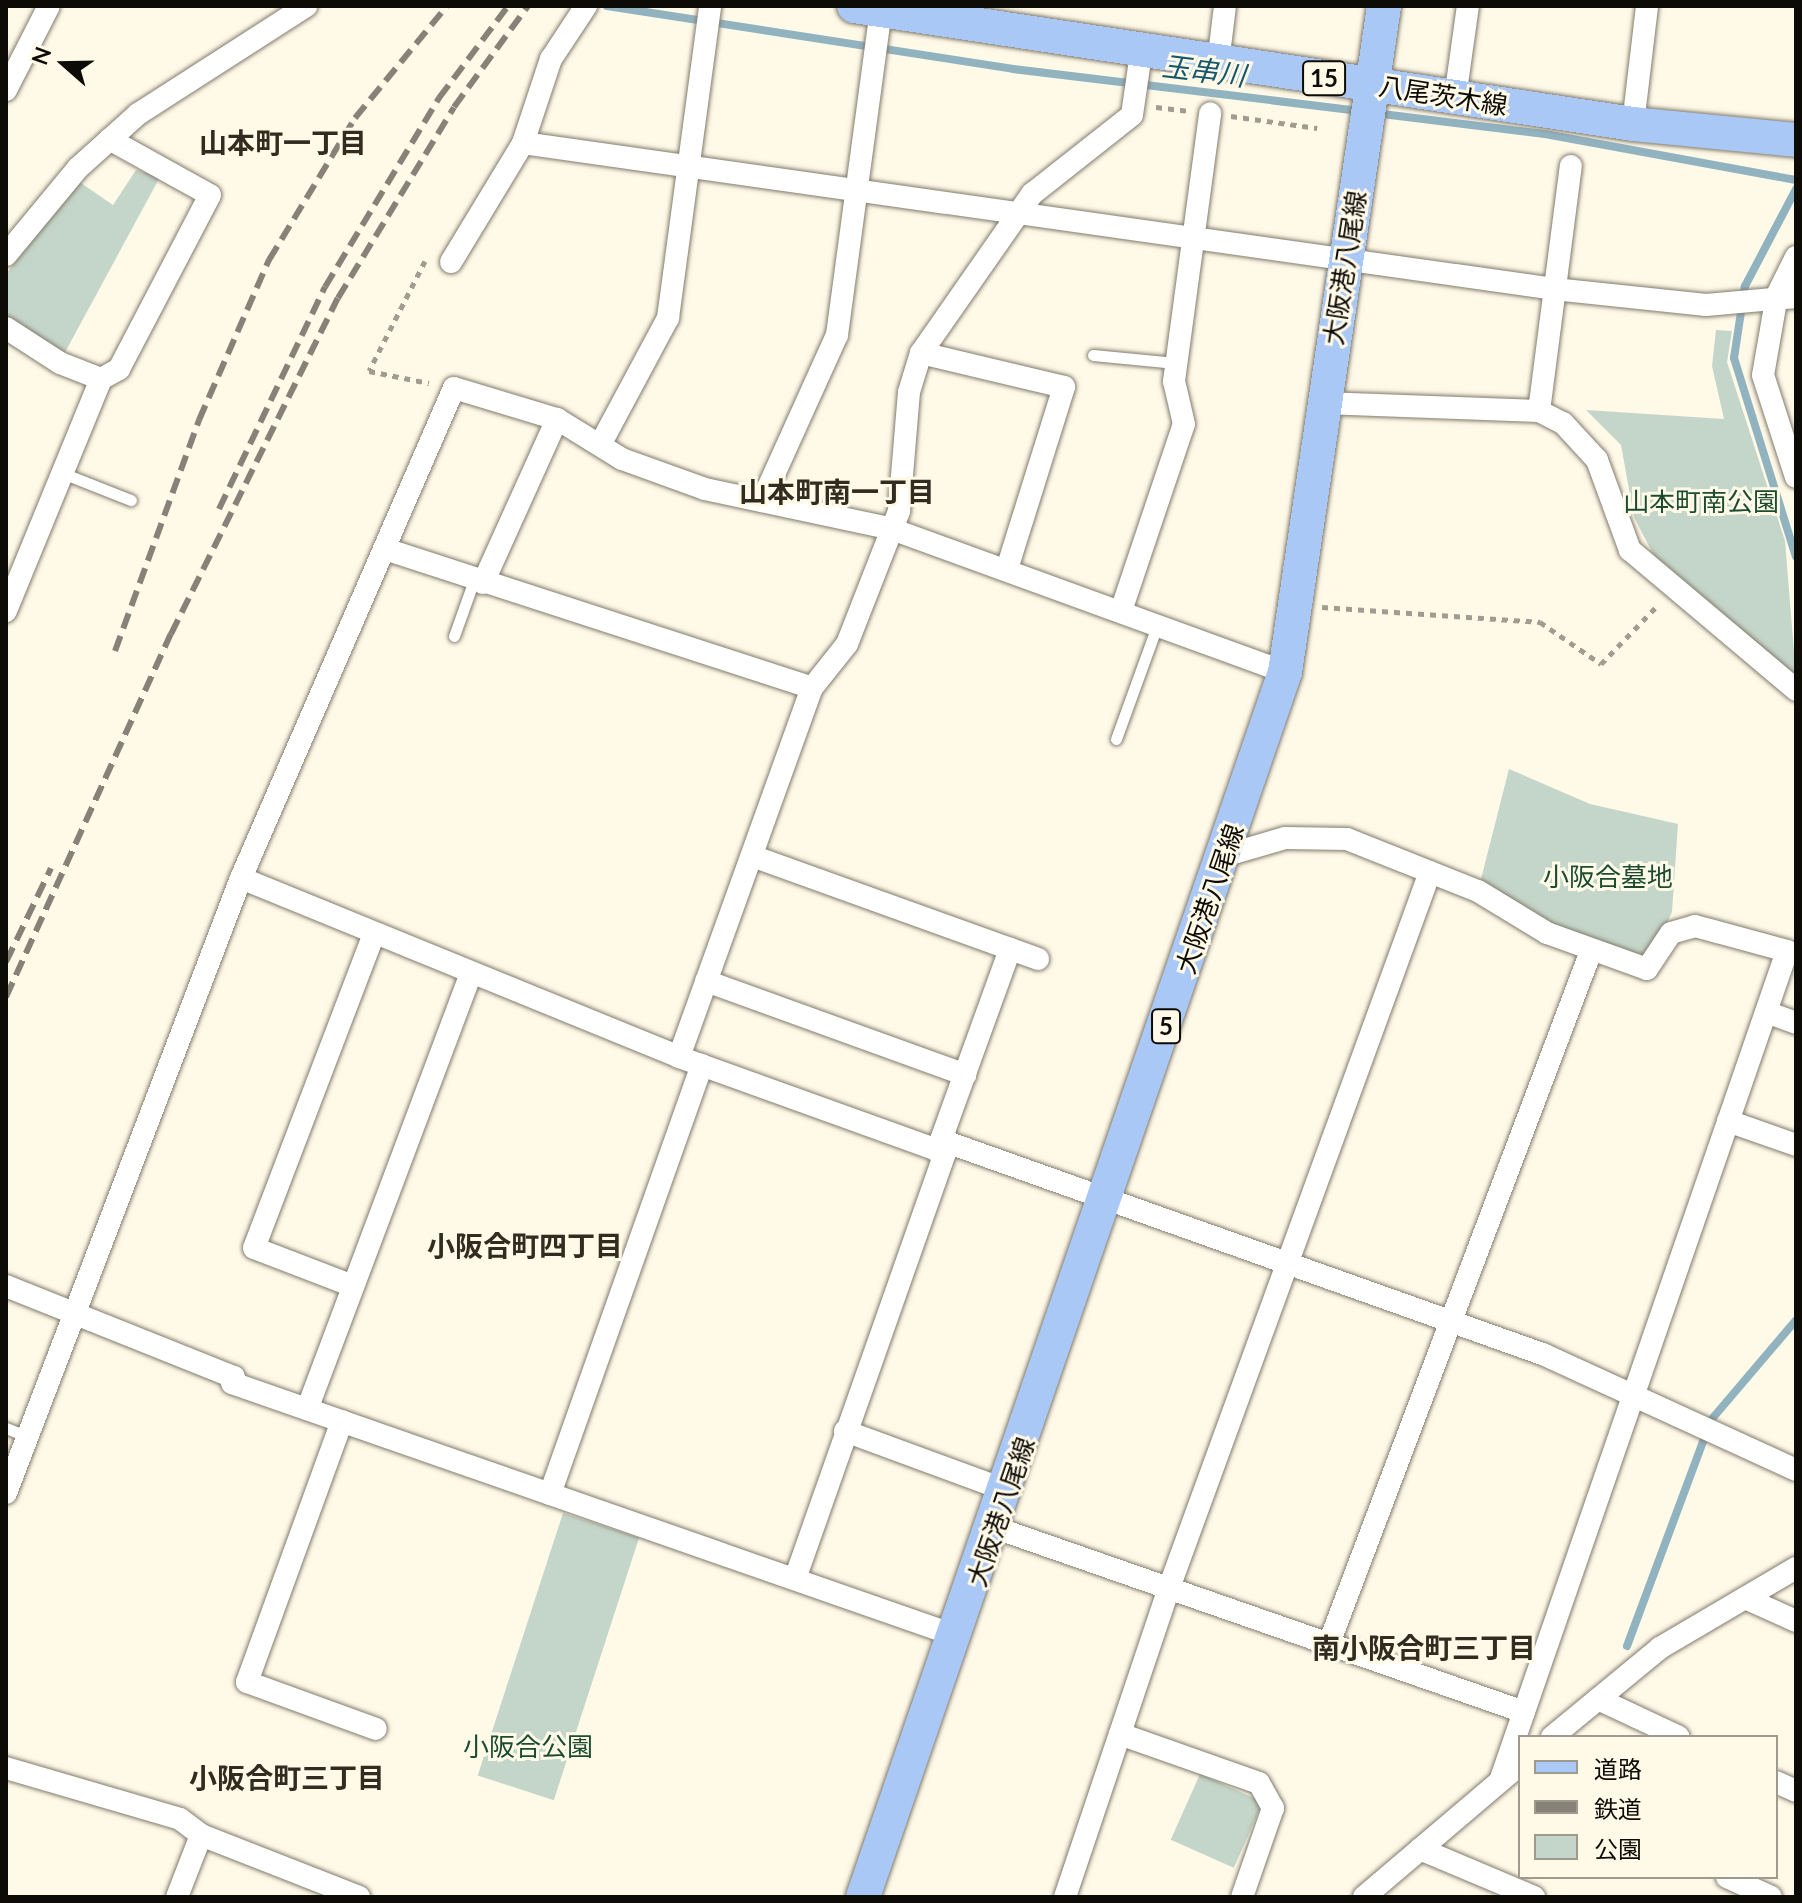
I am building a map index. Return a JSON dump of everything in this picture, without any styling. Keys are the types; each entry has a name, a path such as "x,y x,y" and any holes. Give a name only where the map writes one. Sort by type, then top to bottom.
{"main road":[{"name":"大阪港八尾線","path":"863,1897 996,1528 1227,855 1285,672 1384,6"},
{"name":"八尾茨木線","path":"867,8 966,15 1141,59 1218,63 1371,106 1455,98 1633,124 1796,140"}],"street":[{"path":"6,90 49,6"},
{"path":"6,255 109,139 306,6"},
{"path":"451,262 523,143 551,59 586,6"},
{"path":"601,443 668,318 710,6"},
{"path":"1218,63 1225,6"},
{"path":"1455,98 1468,6"},
{"path":"1633,124 1647,6"},
{"path":"762,501 837,335 858,191 867,8"},
{"path":"679,1057 812,688 847,644 889,528 899,511 909,392 921,353 1019,213 1132,115 1141,59"},
{"path":"1122,608 1184,424 1176,363 1210,113"},
{"path":"6,611 101,379 119,369 210,195 109,139"},
{"path":"523,143 1192,235 1554,289 1706,305 1786,296"},
{"path":"1539,411 1571,166"},
{"path":"1796,257 1763,375 1796,477"},
{"path":"6,328 60,363 101,379"},
{"path":"921,353 1064,387 1008,566"},
{"path":"6,1493 241,878 454,388 557,419 601,443 622,459 705,489 889,528 1008,566 1285,672"},
{"path":"1323,403 1539,411 1563,423 1597,460 1630,550 1796,690"},
{"path":"478,581 557,419"},
{"path":"385,549 812,688"},
{"path":"1227,855 1275,840 1326,837 1430,872 1591,951 1647,969 1671,933 1695,926 1792,952 1766,1012 1631,1399 1524,1712 1519,1735"},
{"path":"752,856 1038,959"},
{"path":"1065,1897 1169,1588 1430,872"},
{"path":"241,878 371,929 373,937 254,1248 353,1286"},
{"path":"373,937 679,1057 1108,1202 1447,1324 1545,1355 1631,1399 1796,1469"},
{"path":"939,1145 1010,949"},
{"path":"1328,1646 1447,1324 1591,951"},
{"path":"308,1407 470,975"},
{"path":"706,981 965,1075"},
{"path":"1766,1012 1796,1023"},
{"path":"550,1494 702,1065"},
{"path":"1728,1121 1796,1145"},
{"path":"795,1578 945,1153 939,1145"},
{"path":"6,1286 234,1377 232,1383 957,1636"},
{"path":"342,1421 247,1682 376,1729"},
{"path":"845,1431 1008,1491"},
{"path":"996,1528 1524,1712"},
{"path":"1554,1735 1660,1648 1796,1568"},
{"path":"1745,1598 1796,1621"},
{"path":"1598,1699 1675,1735"},
{"path":"1120,1734 1259,1783 1273,1808 1242,1897"},
{"path":"1364,1897 1511,1776 1518,1742"},
{"path":"6,1768 132,1801 201,1835 359,1897"},
{"path":"177,1897 201,1835"},
{"path":"1420,1849 1534,1897"},
{"path":"1731,1879 1771,1897"}],"lane":[{"path":"1093,355 1176,363"},
{"path":"62,473 131,500"},
{"path":"454,636 478,581"},
{"path":"1116,739 1159,622"},
{"path":"6,1428 28,1437"}],"path":[{"path":"451,262 428,257 369,371 454,388"},
{"path":"1321,607 1540,622 1601,664 1675,588"}],"green space":[{"path":"136,170 160,177 63,356 6,322 6,274 78,181 113,205"},
{"name":"山本町南公園","path":"1716,330 1732,331 1727,362 1785,541 1796,677 1653,554 1634,517 1621,445 1586,410 1724,419 1712,366"},
{"name":"小阪合墓地","path":"1509,769 1590,804 1678,824 1672,912 1657,946 1639,959 1560,929 1480,883"},
{"name":"小阪合公園","path":"563,1513 639,1538 554,1800 478,1775"},
{"path":"1200,1774 1263,1802 1234,1868 1171,1840"}],"waterway":[{"name":"玉串川","path":"607,6 1013,69 1361,111"},
{"name":"玉串川","path":"1374,113 1545,134 1796,180"},
{"path":"1796,189 1745,286 1734,358 1796,557"},
{"path":"1627,1646 1711,1420 1796,1320"}],"railway":[{"path":"115,651 199,420 269,260 355,118 447,6"},
{"path":"219,509 325,287 439,98 508,6"},
{"path":"6,997 171,634 338,298 454,107 528,6"},
{"path":"6,962 51,868"}],"district":[{"name":"山本町一丁目","path":"283,142"},
{"name":"山本町南一丁目","path":"837,491"},
{"name":"小阪合町四丁目","path":"525,1245"},
{"name":"南小阪合町三丁目","path":"1424,1647"},
{"name":"小阪合町三丁目","path":"287,1777"}]}
